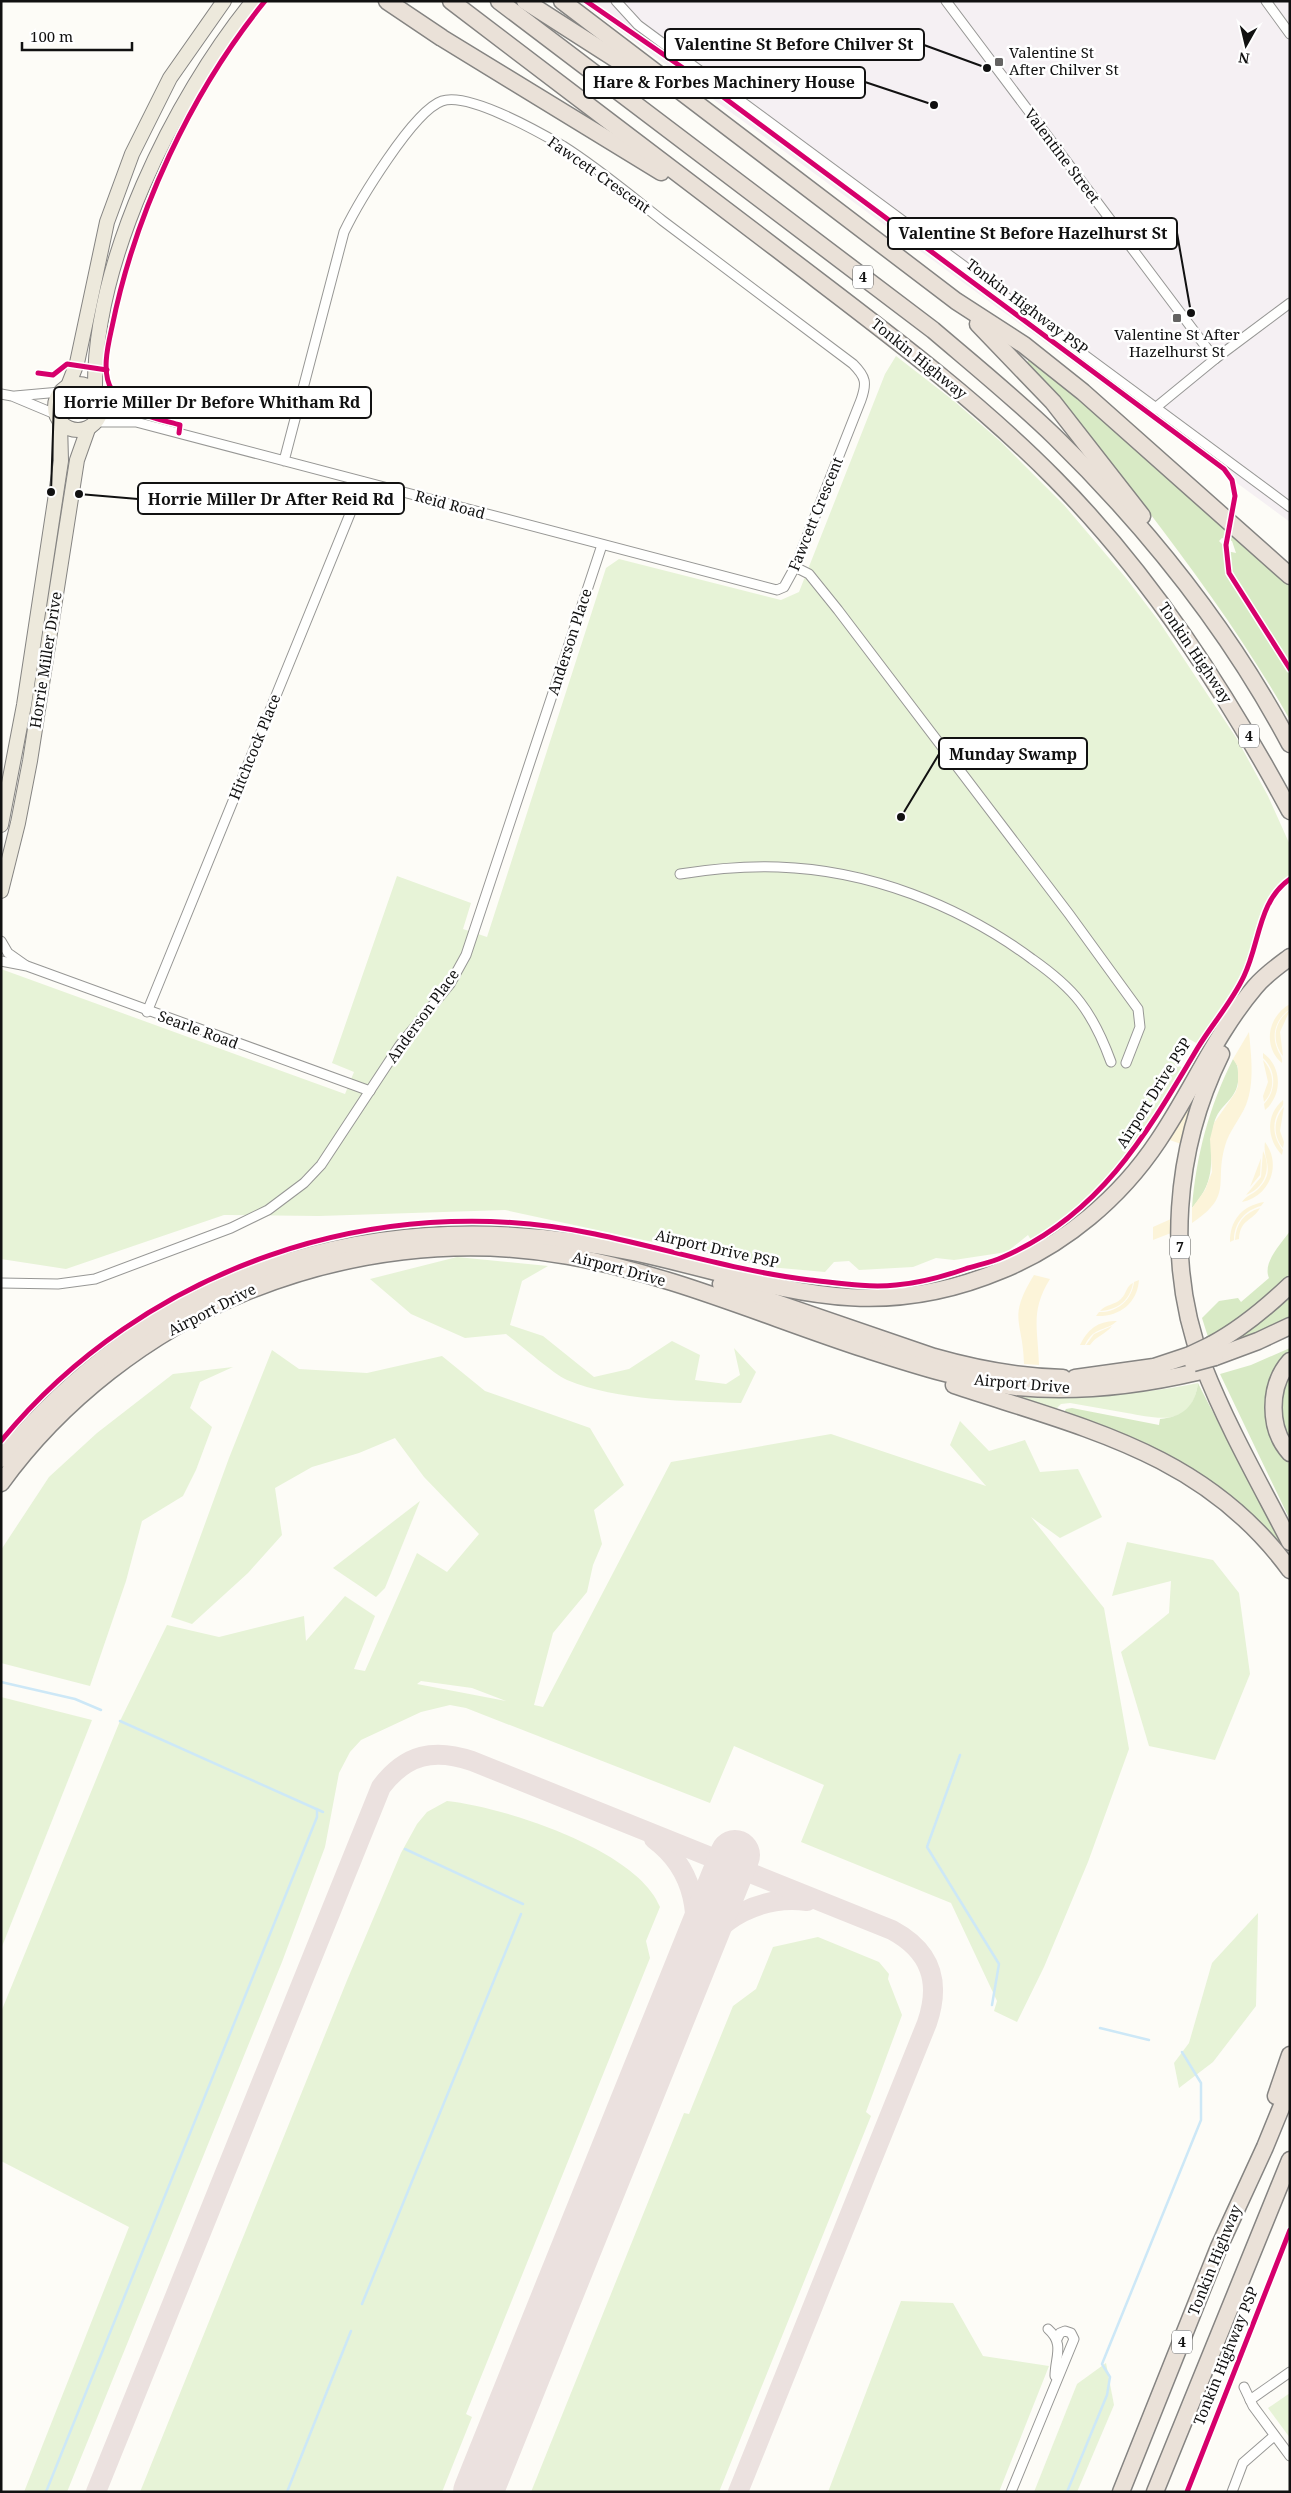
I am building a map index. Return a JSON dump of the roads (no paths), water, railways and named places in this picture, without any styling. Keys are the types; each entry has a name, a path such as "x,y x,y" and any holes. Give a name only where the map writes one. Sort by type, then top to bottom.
{"highway":[{"path":"387,1 612,143 725,210"},
{"name":"Tonkin Highway","path":"451,1 909,350 982,410 1055,479 1098,526 1163,606 1231,704 1290,811"},
{"name":"Tonkin Highway","path":"499,1 933,330 996,383 1056,438 1120,507 1192,591 1238,656 1290,744"},
{"path":"525,1 735,134"},
{"path":"562,1 956,301 1024,345 1083,392 1287,573"},
{"path":"956,301 1013,359 1072,425 1150,528 1192,591"},
{"path":"541,1239 642,1254 777,1288 826,1296 870,1298 907,1296 957,1286 989,1275 1025,1260 1066,1235 1102,1206 1124,1185 1157,1143 1225,1031 1255,987 1290,958"},
{"name":"7","path":"1289,1541 1203,1363 1186,1299 1179,1234 1186,1157 1197,1115 1211,1076 1247,1011 1290,958"},
{"name":"Airport Drive","path":"1,1459 44,1410 102,1359 181,1307 244,1277 319,1252 384,1239 450,1234 541,1239"},
{"path":"541,1239 602,1250 658,1265 747,1293 934,1357 970,1367 1022,1375 1117,1378 1193,1363 1258,1341 1290,1326"},
{"name":"Airport Drive","path":"1,1483 59,1416 111,1370 153,1341 205,1311 253,1289 306,1271 362,1257 421,1249 516,1249 568,1256 650,1276 850,1344 946,1374 1016,1386 1069,1389 1112,1387 1215,1356 1290,1338"},
{"path":"1215,1356 1230,1335 1259,1314 1290,1285"},
{"path":"850,1344 907,1369 1134,1447 1171,1464 1204,1485 1241,1514 1273,1548 1290,1570"},
{"path":"1290,1361 1277,1381 1273,1410 1279,1437 1290,1453"},
{"path":"1242,2193 1290,2055"},
{"name":"Tonkin Highway","path":"1121,2492 1242,2193 1265,2147 1290,2086"},
{"name":"Tonkin Highway","path":"1155,2492 1290,2160"}],"main road":[{"name":"Horrie Miller Drive","path":"1,825 7,767 61,462 55,402 64,389 77,362 107,222 132,154 170,78 224,1"},
{"name":"Horrie Miller Drive","path":"1,890 18,823 30,761 77,460 92,425 102,409 98,396 95,357 108,291 140,192 167,133 212,58 253,1"},
{"path":"64,389 82,384 98,396"},
{"path":"58,418 73,430 92,425"}],"street":[{"path":"616,1 638,25 1154,409 1290,507"},
{"name":"Valentine Street","path":"946,1 1214,359"},
{"path":"1266,1 1290,34"},
{"name":"Fawcett Crescent","path":"284,461 339,248 352,216 410,126 426,109 442,101 464,100 482,105 570,151 853,364 864,376 866,382 862,400 795,567 784,587 777,590 765,587"},
{"path":"1154,409 1214,359 1290,303"},
{"path":"12,396 64,389"},
{"path":"1,394 12,396 58,418"},
{"name":"Reid Road","path":"98,396 136,422"},
{"name":"Reid Road","path":"92,425 136,422 765,587"},
{"name":"Hitchcock Place","path":"148,1012 363,482"},
{"name":"Anderson Place","path":"1,1283 75,1283 113,1274 231,1228 268,1210 296,1190 321,1165 400,1046 450,984 466,955 602,545"},
{"path":"795,567 810,574 838,610 1069,914 1138,1009 1140,1027 1126,1063"},
{"path":"680,874 741,868 808,870 888,886 950,909 1019,950 1070,991 1092,1018 1111,1062"},
{"name":"Searle Road","path":"1,941 8,953 28,966"},
{"name":"Searle Road","path":"1,961 28,966 148,1012 370,1091"},
{"name":"Anderson Place","path":"1,1279 26,1284"},
{"path":"1048,2329 1057,2339"},
{"path":"1012,2492 1054,2384 1074,2339 1071,2333 1065,2331 1060,2333 1057,2339 1059,2356 1054,2384"},
{"path":"1250,2400 1290,2372"},
{"path":"1244,2387 1250,2400 1290,2456"},
{"path":"1232,2492 1243,2463 1274,2436"}],"waterway":[{"path":"1,1682 75,1699 101,1710"},
{"path":"120,1721 323,1812"},
{"path":"960,1755 927,1847 999,1964 992,2005"},
{"path":"46,2492 317,1817 317,1809"},
{"path":"405,1849 523,1904"},
{"path":"362,2304 521,1914"},
{"path":"1100,2028 1149,2040"},
{"path":"1067,2492 1107,2395 1110,2377 1102,2364 1201,2120 1201,2083 1182,2052"},
{"path":"287,2492 351,2331"}],"place":[{"name":"Valentine St After Chilver St","path":"999,62"},
{"name":"Valentine St Before Chilver St","path":"987,68"},
{"name":"Hare & Forbes Machinery House","path":"934,105"},
{"name":"Valentine St Before Hazelhurst St","path":"1191,313"},
{"name":"Valentine St After Hazelhurst St","path":"1177,318"},
{"name":"Horrie Miller Dr Before Whitham Rd","path":"51,492"},
{"name":"Horrie Miller Dr After Reid Rd","path":"79,494"},
{"name":"Munday Swamp","path":"901,817"}]}
